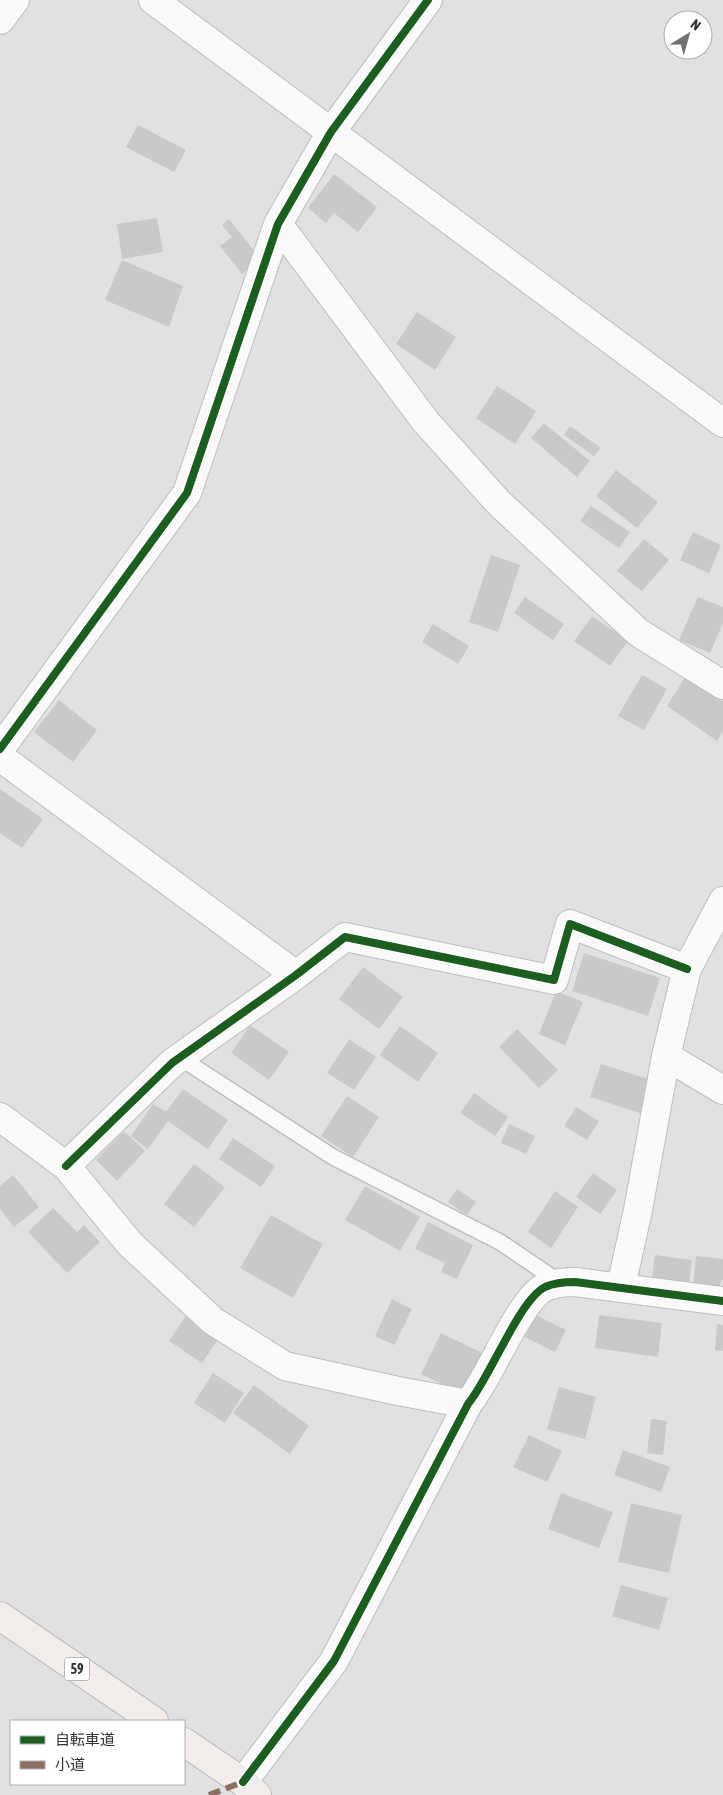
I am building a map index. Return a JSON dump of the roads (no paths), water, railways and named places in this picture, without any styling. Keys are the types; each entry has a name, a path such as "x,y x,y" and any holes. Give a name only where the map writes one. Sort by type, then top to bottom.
{"main road":[{"name":"59","path":"0,1616 153,1720"},
{"path":"185,1743 250,1789"}],"street":[{"path":"0,20 15,0"},
{"path":"153,0 723,423"},
{"path":"0,749 187,493 278,224 331,132 428,0"},
{"path":"278,224 426,422 499,503 639,633 723,685"},
{"path":"0,757 296,975"},
{"path":"622,1286 666,1056 687,969 723,901"},
{"path":"66,1166 179,1057 296,975 345,937 554,980 570,924 687,969"},
{"path":"666,1056 723,1090"},
{"path":"0,1116 66,1166 130,1244 213,1320 285,1366 398,1391 468,1404"},
{"path":"250,1789 334,1661 468,1404 478,1393 518,1318 531,1299 543,1288 559,1282 575,1282 622,1286 723,1301"}],"lane":[{"path":"179,1057 334,1157 500,1242 559,1282"}]}
